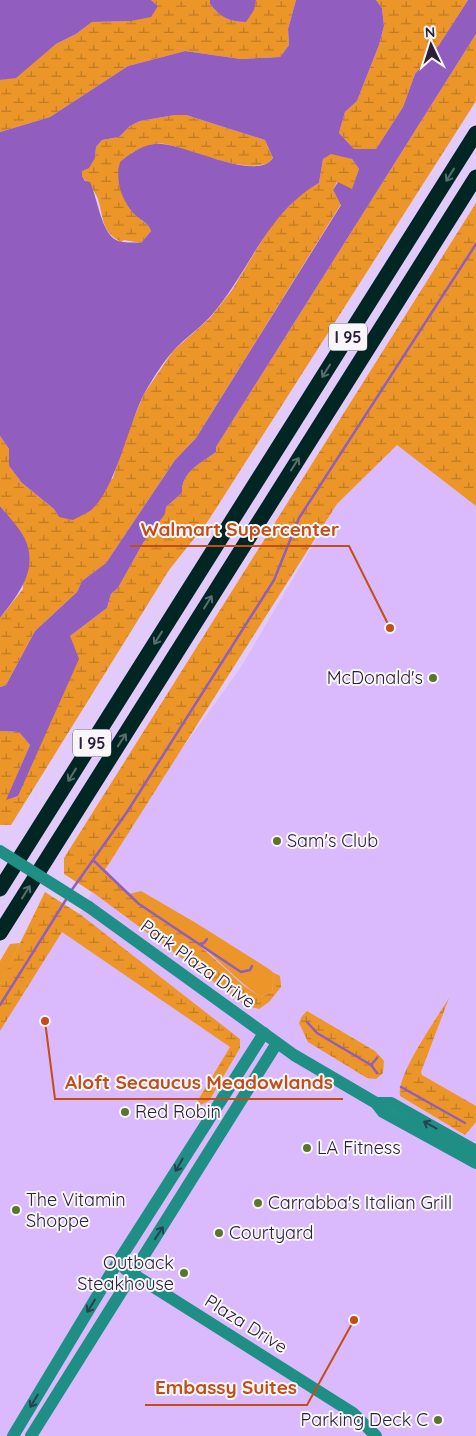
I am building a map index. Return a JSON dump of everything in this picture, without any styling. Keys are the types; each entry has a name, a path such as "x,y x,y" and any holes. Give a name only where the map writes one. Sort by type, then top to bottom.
{"highway":[{"name":"I 95","path":"0,889 476,133"},
{"name":"I 95","path":"0,933 476,177"}],"street":[{"name":"Park Plaza Drive","path":"0,850 89,907 277,1043 376,1103 391,1103 474,1156"},
{"path":"13,1436 117,1264 264,1034"},
{"path":"31,1436 131,1273 277,1043"},
{"name":"Plaza Drive","path":"117,1264 353,1413 376,1436"}],"shaded area":[{"path":"0,0 151,0 158,6 151,17 131,21 92,22 76,34 56,44 16,78 0,80"},
{"path":"210,0 256,0 254,10 246,22 230,20 221,15 210,4"},
{"path":"296,0 376,0 382,8 384,26 379,45 357,101 345,112 339,133 354,149 376,149 403,107 415,74 439,45 468,0 476,0 476,34 216,447 216,452 198,464 188,474 182,493 166,507 165,514 143,543 118,588 111,594 107,608 70,636 79,659 18,796 6,800 30,745 19,732 0,731 0,687 6,685 35,631 77,592 82,581 106,563 175,460 196,438 341,205 333,190 338,182 352,189 359,169 352,159 331,154 323,159 319,183 300,196 271,227 224,300 201,326 178,346 154,377 138,407 114,474 99,502 90,511 73,520 59,517 54,509 22,483 9,466 9,449 0,436 0,132 50,117 128,66 185,51 241,59 280,57 289,45 288,29","holes":["186,115 265,140 273,158 264,165 251,166 235,164 166,145 154,144 140,148 120,162 118,176 120,190 129,208 151,231 141,243 118,241 112,237 104,224 93,189 90,182 85,181 82,171 89,168 95,158 96,147 102,140 119,137 130,126 140,121"]},
{"path":"397,445 476,506 476,1436 0,1436 0,1031 62,931 67,934 159,781 241,667 337,504"},
{"path":"0,506 24,537 30,560 25,581 20,591 0,618"}],"green space":[{"path":"151,0 210,0 210,4 221,15 230,20 246,22 256,0 296,0 288,29 289,45 280,57 241,59 185,51 128,66 50,117 0,132 0,80 16,77 56,44 76,34 92,22 131,21 158,6"},
{"path":"376,0 468,0 439,45 415,74 403,107 376,149 354,149 339,133 345,112 357,101 379,45 384,26 382,8"},
{"path":"476,34 476,101 208,521 169,570 11,825 0,825 0,731 19,732 30,745 7,799 18,796 70,636 107,608 111,594 118,588 143,543 164,514 166,507 182,493 188,474 198,464 216,452 216,447"},
{"path":"186,115 265,140 273,158 265,164 253,166 222,161 165,144 148,146 131,153 134,214 150,227 151,231 141,243 124,240 121,242 110,233 104,224 98,199 82,176 82,171 95,158 96,147 102,140 119,137 130,126 140,121"},
{"path":"331,153 352,159 359,169 352,190 337,182 333,190 341,204 196,438 175,460 106,563 82,581 77,592 35,631 6,685 0,687 0,618 23,589 24,537 0,506 0,436 9,449 9,466 22,483 54,509 59,517 113,478 123,444 144,394 173,351 210,318 232,290 272,224 302,193 319,183 323,159"},
{"path":"476,203 476,506 397,445 337,504 105,870 139,904 198,944 244,986 261,997 272,992 274,973 280,976 281,987 269,1002 259,1009 245,1005 95,894 64,874 64,858"},
{"path":"141,891 269,969 274,973 272,992 261,997 199,944 145,908 129,894"},
{"path":"45,892 81,915 240,1039 240,1048 209,1101 200,1105 198,1100 230,1047 62,932 0,1031 0,984"},
{"path":"20,943 0,984 0,961 10,944"},
{"path":"449,998 421,1072 422,1075 476,1106 476,1122 465,1135 400,1096 400,1087 411,1061"},
{"path":"307,1011 375,1051 384,1061 383,1073 376,1079 367,1078 308,1042 299,1023"}],"waterway":[{"path":"71,891 127,812 274,580 299,518 476,244"},
{"path":"93,860 139,904 241,972 250,970 252,966"},
{"path":"0,1005 67,898"},
{"path":"200,944 204,943 207,939"},
{"path":"307,1022 317,1033 371,1065 377,1073"},
{"path":"371,1065 377,1058"},
{"path":"401,1087 465,1123"}],"place":[{"name":"Walmart Supercenter","path":"390,628"},
{"name":"McDonald's","path":"433,678"},
{"name":"Sam's Club","path":"277,841"},
{"name":"Aloft Secaucus Meadowlands","path":"45,1021"},
{"name":"Red Robin","path":"125,1112"},
{"name":"LA Fitness","path":"307,1148"},
{"name":"Carrabba's Italian Grill","path":"258,1203"},
{"name":"The Vitamin Shoppe","path":"16,1210"},
{"name":"Courtyard","path":"219,1233"},
{"name":"Outback Steakhouse","path":"184,1273"},
{"name":"Embassy Suites","path":"354,1320"},
{"name":"Parking Deck C","path":"438,1420"}]}
